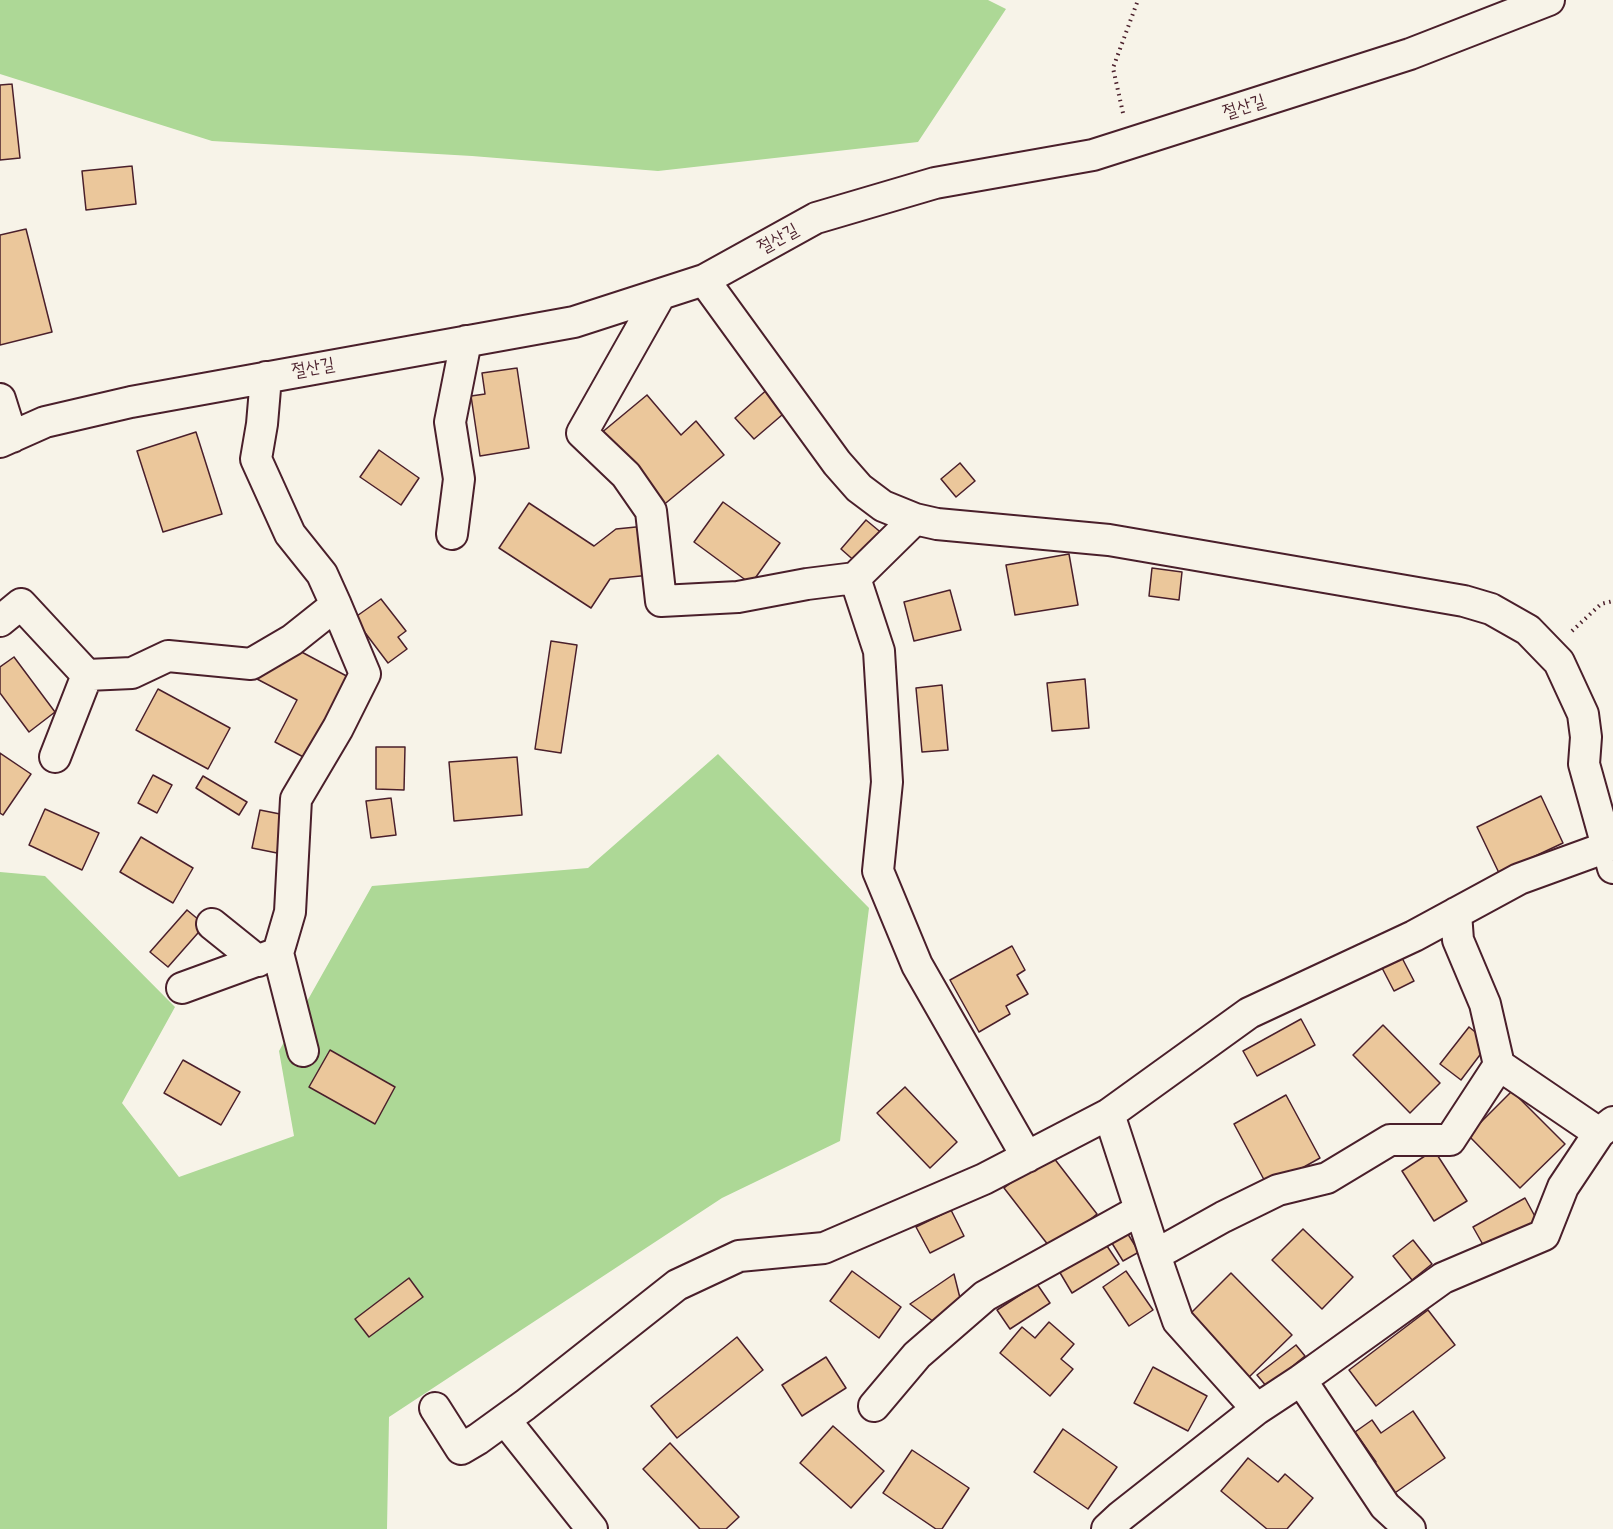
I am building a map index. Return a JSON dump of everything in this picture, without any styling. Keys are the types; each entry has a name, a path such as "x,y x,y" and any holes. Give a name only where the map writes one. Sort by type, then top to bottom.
{"street":[{"name":"절산길","path":"6,439 45,422 109,407 574,322 704,280 816,218 935,183 1093,155 1410,54 1549,0"},
{"path":"435,1408 461,1449 525,1405 677,1285 739,1256 824,1248 984,1179 1108,1114 1249,1013 1414,936 1518,879 1610,857 1584,764 1586,737 1583,714 1559,662 1528,630 1491,609 1464,601 1109,540 937,524 915,519 883,506 859,488 837,463 704,280"},
{"path":"660,295 582,433 626,475 651,511 661,601 738,597 855,578 915,519"},
{"path":"452,534 459,479 450,422 466,341"},
{"path":"182,988 268,957 290,912 297,799 338,728 365,674 322,574 290,534 256,459 266,377"},
{"path":"0,399 6,439"},
{"path":"855,578 879,651 887,782 878,871 917,965 1027,1157"},
{"path":"0,621 21,604 87,675 132,673 168,656 251,664 292,640 336,605"},
{"path":"55,757 87,675"},
{"path":"1155,1255 1223,1217 1278,1190 1327,1178 1390,1140 1450,1140 1499,1065 1485,1004 1458,940 1456,912"},
{"path":"212,924 268,957 303,1051"},
{"path":"1107,1529 1257,1409 1443,1278 1544,1235 1563,1187 1606,1127 1499,1065"},
{"path":"1108,1114 1178,1321 1257,1409"},
{"path":"874,1406 917,1355 985,1296 1140,1210"},
{"path":"1300,1380 1385,1506 1410,1529"},
{"path":"505,1420 592,1529"}],"path":[{"path":"1129,143 1113,68 1138,0"},
{"path":"1550,651 1601,604 1613,601"}],"green space":[{"path":"0,0 988,0 1006,9 918,142 658,171 472,156 212,141 0,74"},
{"path":"718,754 869,908 840,1141 722,1198 389,1417 387,1529 0,1529 0,872 45,876 175,1007 122,1103 179,1177 294,1136 279,1051 372,886 588,868"}],"building":[{"path":"12,84 20,158 0,160 0,85"},
{"path":"132,166 136,204 86,210 82,171"},
{"path":"26,229 52,332 0,345 0,235"},
{"path":"517,368 529,448 480,456 471,396 485,394 482,373"},
{"path":"770,387 789,409 754,439 735,418"},
{"path":"647,395 681,435 696,421 724,455 661,507 600,434"},
{"path":"196,432 222,514 163,532 137,451"},
{"path":"379,450 419,478 401,505 360,477"},
{"path":"960,463 975,481 956,497 941,479"},
{"path":"723,502 780,543 751,584 694,542"},
{"path":"529,503 594,546 616,529 646,526 651,575 610,579 591,608 499,548"},
{"path":"866,520 884,535 858,564 841,549"},
{"path":"1069,554 1078,605 1015,615 1006,565"},
{"path":"1152,568 1182,572 1179,600 1149,596"},
{"path":"950,590 961,630 914,641 904,602"},
{"path":"381,599 406,631 398,637 407,649 388,663 354,618"},
{"path":"551,641 577,645 561,753 535,749"},
{"path":"296,649 354,680 311,761 275,742 297,700 257,679"},
{"path":"14,657 55,712 29,732 0,693 0,667"},
{"path":"1085,679 1089,728 1052,731 1047,683"},
{"path":"942,685 948,750 922,752 916,688"},
{"path":"158,689 230,728 208,769 136,730"},
{"path":"376,747 405,747 404,790 376,789"},
{"path":"0,753 31,774 3,815 0,813"},
{"path":"517,757 522,815 454,821 449,762"},
{"path":"153,775 172,785 157,813 138,803"},
{"path":"203,776 247,802 239,815 196,788"},
{"path":"1541,796 1563,843 1499,873 1477,827"},
{"path":"391,798 396,835 371,838 366,801"},
{"path":"45,809 99,833 82,870 29,845"},
{"path":"260,810 285,815 277,853 252,848"},
{"path":"141,837 193,868 173,903 120,872"},
{"path":"187,910 205,925 168,967 150,952"},
{"path":"1012,946 1025,970 1017,975 1028,994 1006,1006 1010,1014 979,1032 950,980"},
{"path":"1400,954 1414,981 1394,991 1380,964"},
{"path":"1301,1019 1315,1045 1257,1076 1243,1051"},
{"path":"1383,1025 1440,1083 1410,1113 1353,1055"},
{"path":"1469,1027 1489,1043 1461,1080 1440,1064"},
{"path":"330,1050 395,1087 375,1124 309,1087"},
{"path":"183,1060 240,1092 221,1125 164,1093"},
{"path":"905,1087 957,1142 930,1168 877,1113"},
{"path":"1512,1091 1565,1144 1520,1188 1468,1135"},
{"path":"1286,1095 1320,1158 1268,1187 1234,1124"},
{"path":"1434,1150 1467,1201 1434,1221 1402,1171"},
{"path":"1050,1153 1097,1214 1052,1250 1004,1188"},
{"path":"1525,1198 1538,1222 1486,1250 1473,1227"},
{"path":"951,1210 964,1236 930,1253 916,1227"},
{"path":"1303,1229 1353,1277 1322,1309 1272,1260"},
{"path":"1126,1231 1139,1252 1123,1261 1110,1240"},
{"path":"1413,1240 1432,1264 1412,1280 1393,1256"},
{"path":"1105,1243 1119,1264 1072,1293 1059,1271"},
{"path":"852,1271 901,1307 879,1338 830,1301"},
{"path":"1126,1271 1153,1310 1129,1326 1103,1287"},
{"path":"1231,1273 1292,1335 1247,1379 1187,1317"},
{"path":"954,1274 961,1302 934,1322 910,1304"},
{"path":"409,1278 423,1297 369,1337 355,1319"},
{"path":"1037,1284 1050,1303 1010,1329 997,1310"},
{"path":"1428,1310 1455,1345 1376,1406 1349,1370"},
{"path":"1049,1322 1074,1344 1061,1359 1073,1369 1050,1396 1000,1353 1022,1327 1035,1338"},
{"path":"737,1337 763,1370 677,1438 651,1406"},
{"path":"1296,1345 1305,1356 1267,1387 1257,1375"},
{"path":"826,1357 846,1388 802,1416 782,1385"},
{"path":"1153,1367 1207,1396 1188,1431 1134,1403"},
{"path":"1413,1411 1445,1458 1389,1497 1368,1468 1376,1462 1355,1432 1372,1420 1381,1433"},
{"path":"833,1426 884,1471 851,1508 800,1463"},
{"path":"1063,1429 1117,1467 1088,1509 1034,1472"},
{"path":"670,1443 739,1517 726,1529 700,1529 643,1469"},
{"path":"912,1450 969,1488 942,1529 936,1529 883,1493"},
{"path":"1248,1458 1278,1482 1285,1474 1313,1498 1287,1529 1267,1529 1221,1491"}]}
